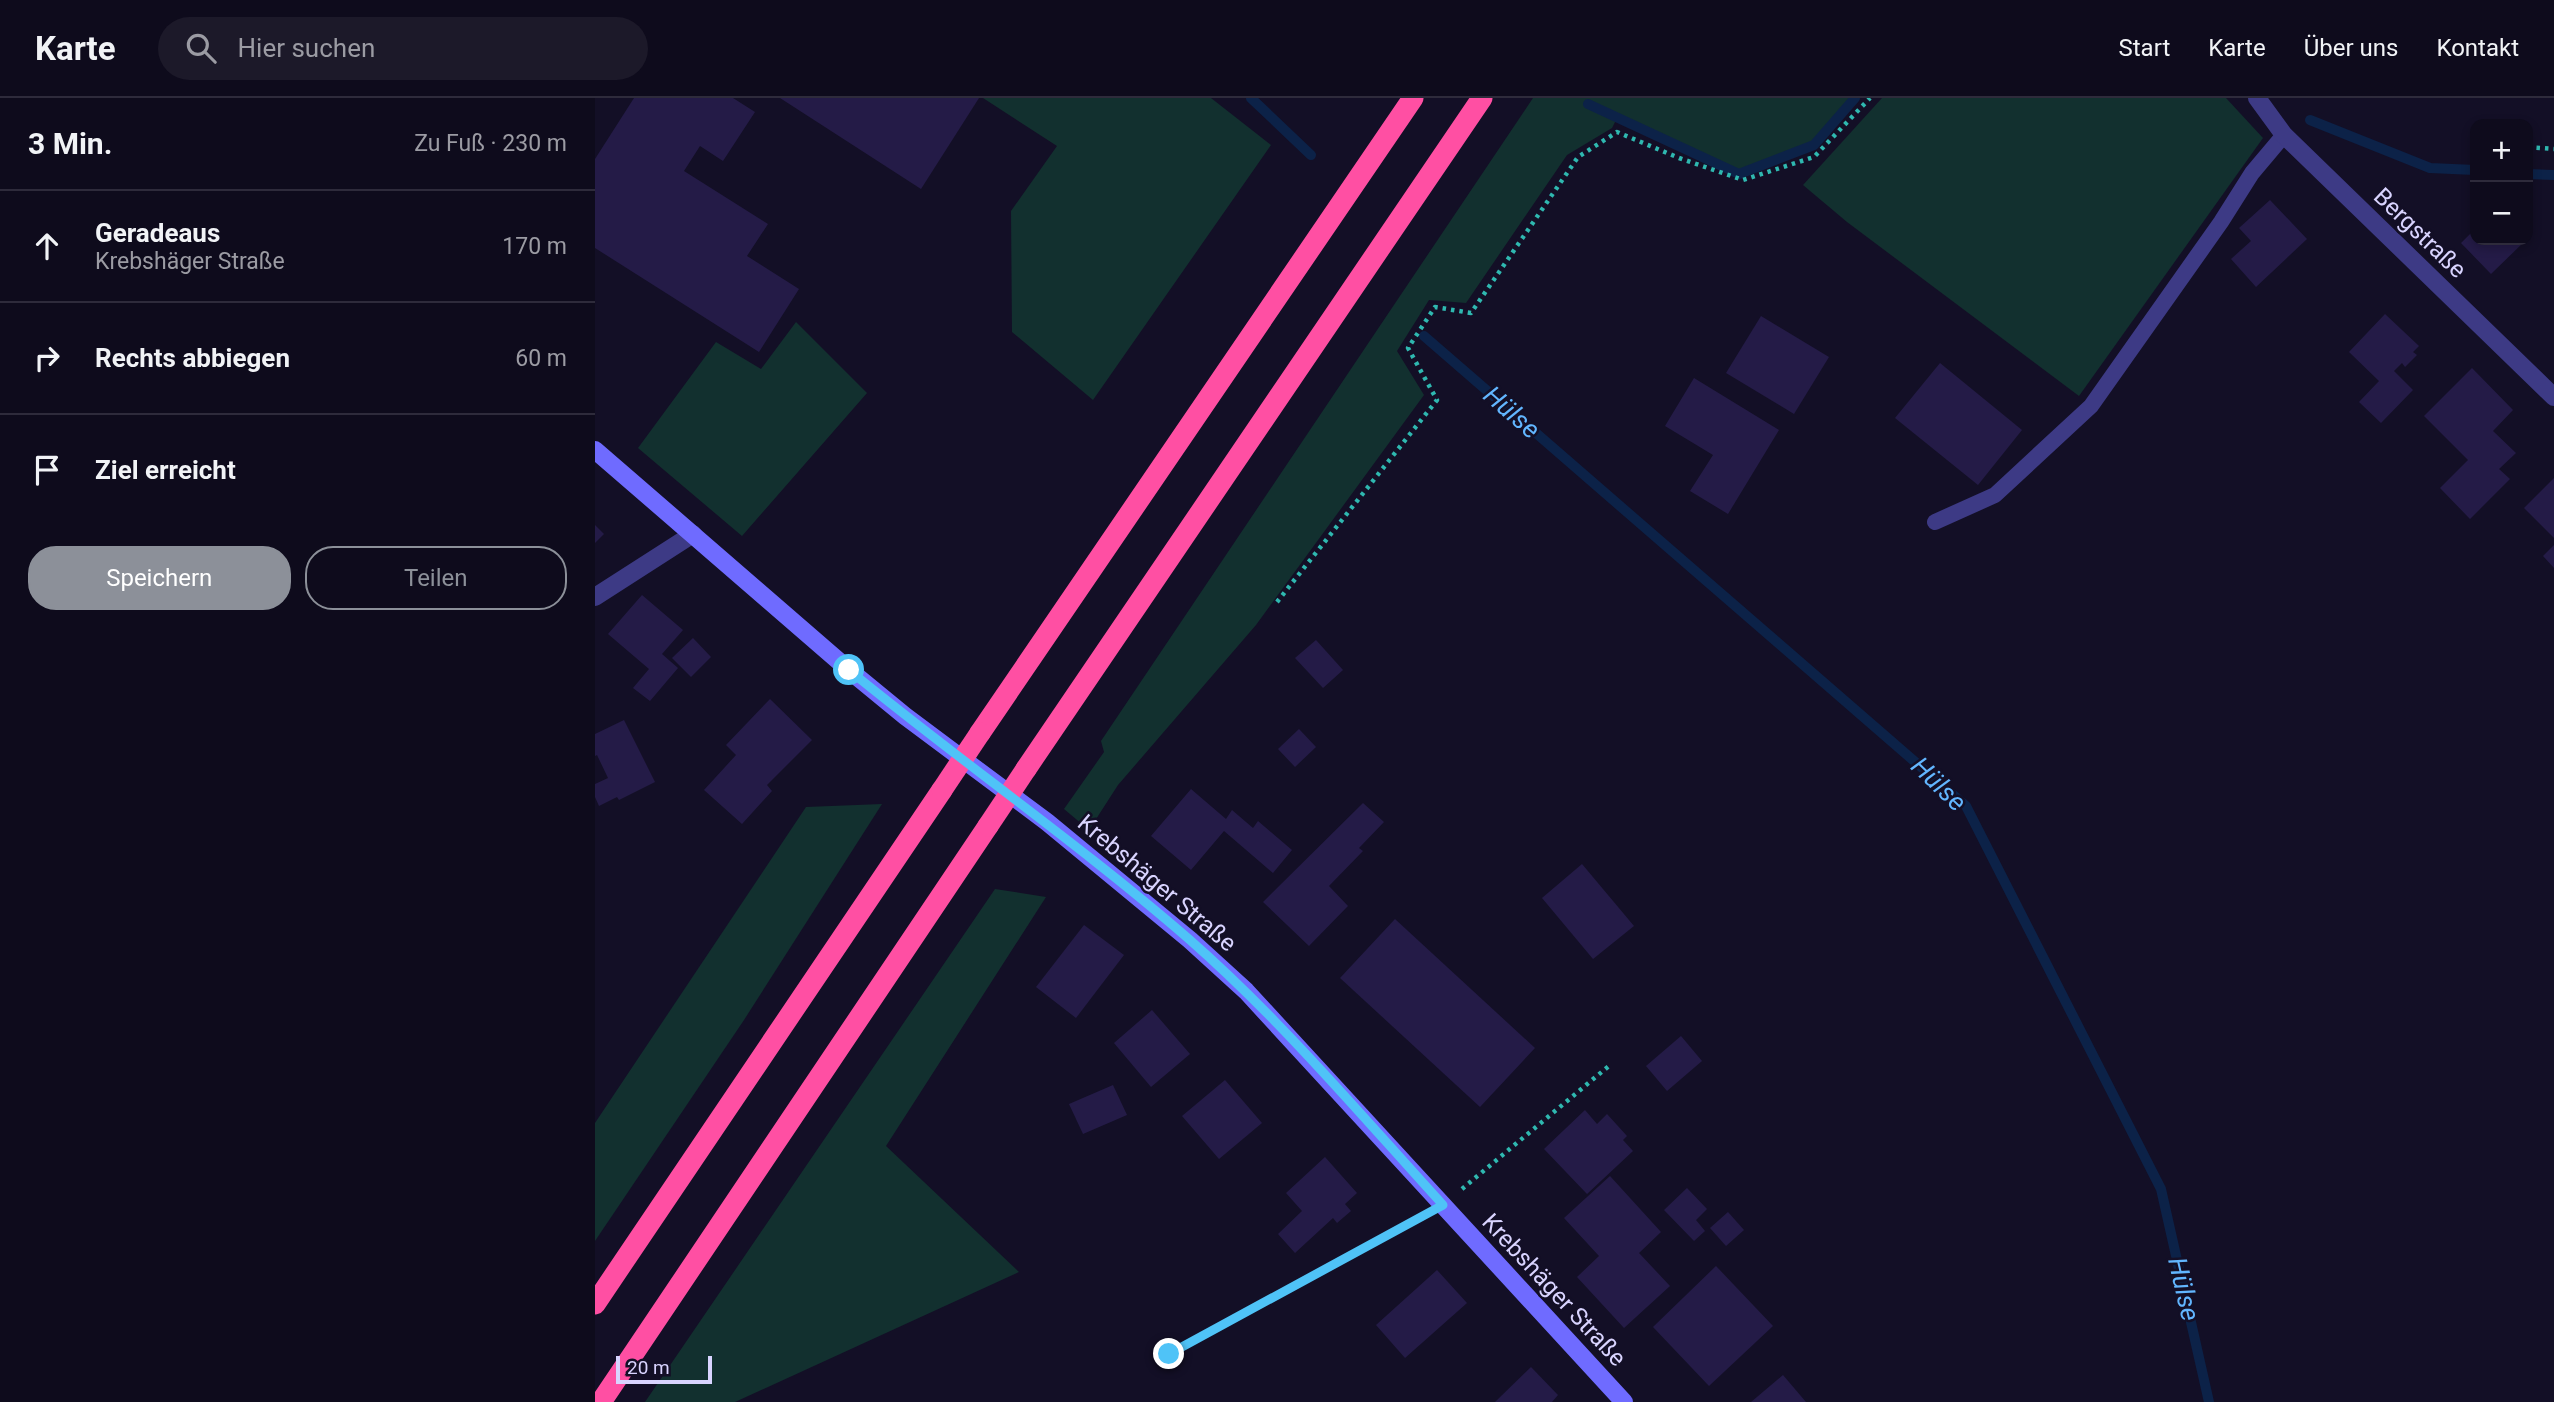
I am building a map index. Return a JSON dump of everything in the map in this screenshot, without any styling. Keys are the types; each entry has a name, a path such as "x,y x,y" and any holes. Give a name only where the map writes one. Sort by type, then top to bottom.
{"highway":[{"path":"595,1304 1413,98"},
{"path":"601,1402 1026,769 1482,98"}],"street":[{"name":"Bergstraße","path":"2257,98 2284,135 2554,397"},
{"name":"Krebshäger Straße","path":"595,450 905,716 1047,822 1190,940 1246,991 1624,1402"},
{"path":"595,597 693,534"}],"lane":[{"path":"1935,522 1995,495 2091,406 2221,222 2252,173 2284,135"}],"path":[{"path":"1277,602 1437,400 1408,348 1435,307 1471,313 1578,157 1617,132 1679,158 1743,180 1814,157 1870,98"},
{"path":"2533,147 2554,149"},
{"path":"1169,1354 1443,1205 1611,1065"}],"green space":[{"path":"983,98 1211,98 1271,145 1093,400 1012,332 1011,211 1057,146"},
{"path":"1533,98 1859,98 1815,148 1738,174 1619,114 1612,128 1567,155 1466,303 1429,300 1397,351 1424,395 1256,625 1118,785 1089,830 1064,809 1104,752 1101,741"},
{"path":"1882,98 2226,98 2263,138 2079,396 1847,222 1803,185"},
{"path":"796,322 867,393 742,536 638,448 716,342 761,369"},
{"path":"882,804 744,1020 595,1241 595,1123 806,807"},
{"path":"995,889 1046,897 886,1146 1019,1272 735,1402 645,1402"}],"building":[{"path":"634,98 733,98 755,112 723,161 700,146 684,171 768,224 747,256 799,289 759,352 595,248 595,159"},
{"path":"780,98 979,98 921,189"},
{"path":"2270,200 2307,239 2256,287 2231,259 2251,241 2239,228"},
{"path":"2470,234 2470,245 2521,245 2491,274 2461,243"},
{"path":"2385,314 2419,346 2413,352 2417,355 2405,367 2402,363 2394,371 2413,390 2381,423 2359,402 2379,381 2349,352"},
{"path":"1761,316 1829,357 1794,414 1726,373"},
{"path":"1940,363 2022,430 1978,485 1895,418"},
{"path":"2472,368 2513,410 2493,431 2516,453 2499,469 2510,479 2470,519 2440,488 2468,460 2424,416"},
{"path":"1694,378 1779,430 1728,514 1690,491 1713,455 1665,426"},
{"path":"2554,478 2554,538 2524,508"},
{"path":"595,525 604,534 595,543"},
{"path":"2554,545 2554,568 2543,556"},
{"path":"642,595 683,630 662,654 678,668 650,701 633,688 649,669 608,634"},
{"path":"693,638 711,657 691,677 672,658"},
{"path":"1316,640 1343,670 1323,688 1295,658"},
{"path":"770,699 812,740 767,785 772,791 742,824 704,790 736,755 726,745"},
{"path":"624,720 655,782 619,800 617,797 599,806 595,797 595,784 608,778 597,755 595,756 595,734"},
{"path":"1299,729 1316,747 1295,767 1278,749"},
{"path":"1191,789 1226,819 1232,810 1253,828 1258,821 1292,850 1273,873 1224,831 1191,870 1151,836"},
{"path":"1363,803 1384,822 1359,848 1363,851 1329,886 1348,906 1309,946 1263,902"},
{"path":"1582,864 1634,926 1593,959 1542,898"},
{"path":"1395,919 1535,1048 1480,1107 1340,978"},
{"path":"1084,925 1124,955 1076,1018 1036,987"},
{"path":"1152,1010 1190,1054 1151,1087 1114,1043"},
{"path":"1681,1036 1702,1061 1667,1091 1646,1066"},
{"path":"1225,1080 1262,1123 1219,1159 1182,1116"},
{"path":"1113,1085 1127,1115 1083,1134 1069,1104"},
{"path":"1585,1110 1597,1124 1607,1114 1627,1136 1623,1140 1633,1151 1587,1194 1544,1149"},
{"path":"1325,1157 1357,1193 1345,1204 1351,1211 1337,1223 1333,1218 1295,1253 1278,1234 1302,1211 1286,1193"},
{"path":"1610,1176 1661,1232 1639,1253 1670,1286 1624,1328 1577,1277 1599,1256 1564,1218"},
{"path":"1687,1188 1707,1209 1696,1220 1705,1231 1694,1241 1664,1210"},
{"path":"1728,1212 1744,1230 1726,1246 1710,1228"},
{"path":"1716,1266 1773,1326 1709,1386 1653,1327"},
{"path":"1437,1270 1467,1303 1405,1358 1376,1325"},
{"path":"1531,1367 1558,1395 1552,1402 1495,1402"},
{"path":"1783,1375 1806,1402 1751,1402"}],"waterway":[{"name":"Hülse","path":"1251,98 1311,155"},
{"path":"1588,104 1739,174 1814,145 1855,98"},
{"path":"2310,120 2430,168 2470,170"},
{"path":"2533,174 2554,175"},
{"name":"Hülse","path":"1424,336 1966,806 2161,1189 2209,1402"}],"route":[{"path":"849,670 905,716 1047,822 1190,940 1246,991 1443,1205 1169,1354"}]}
